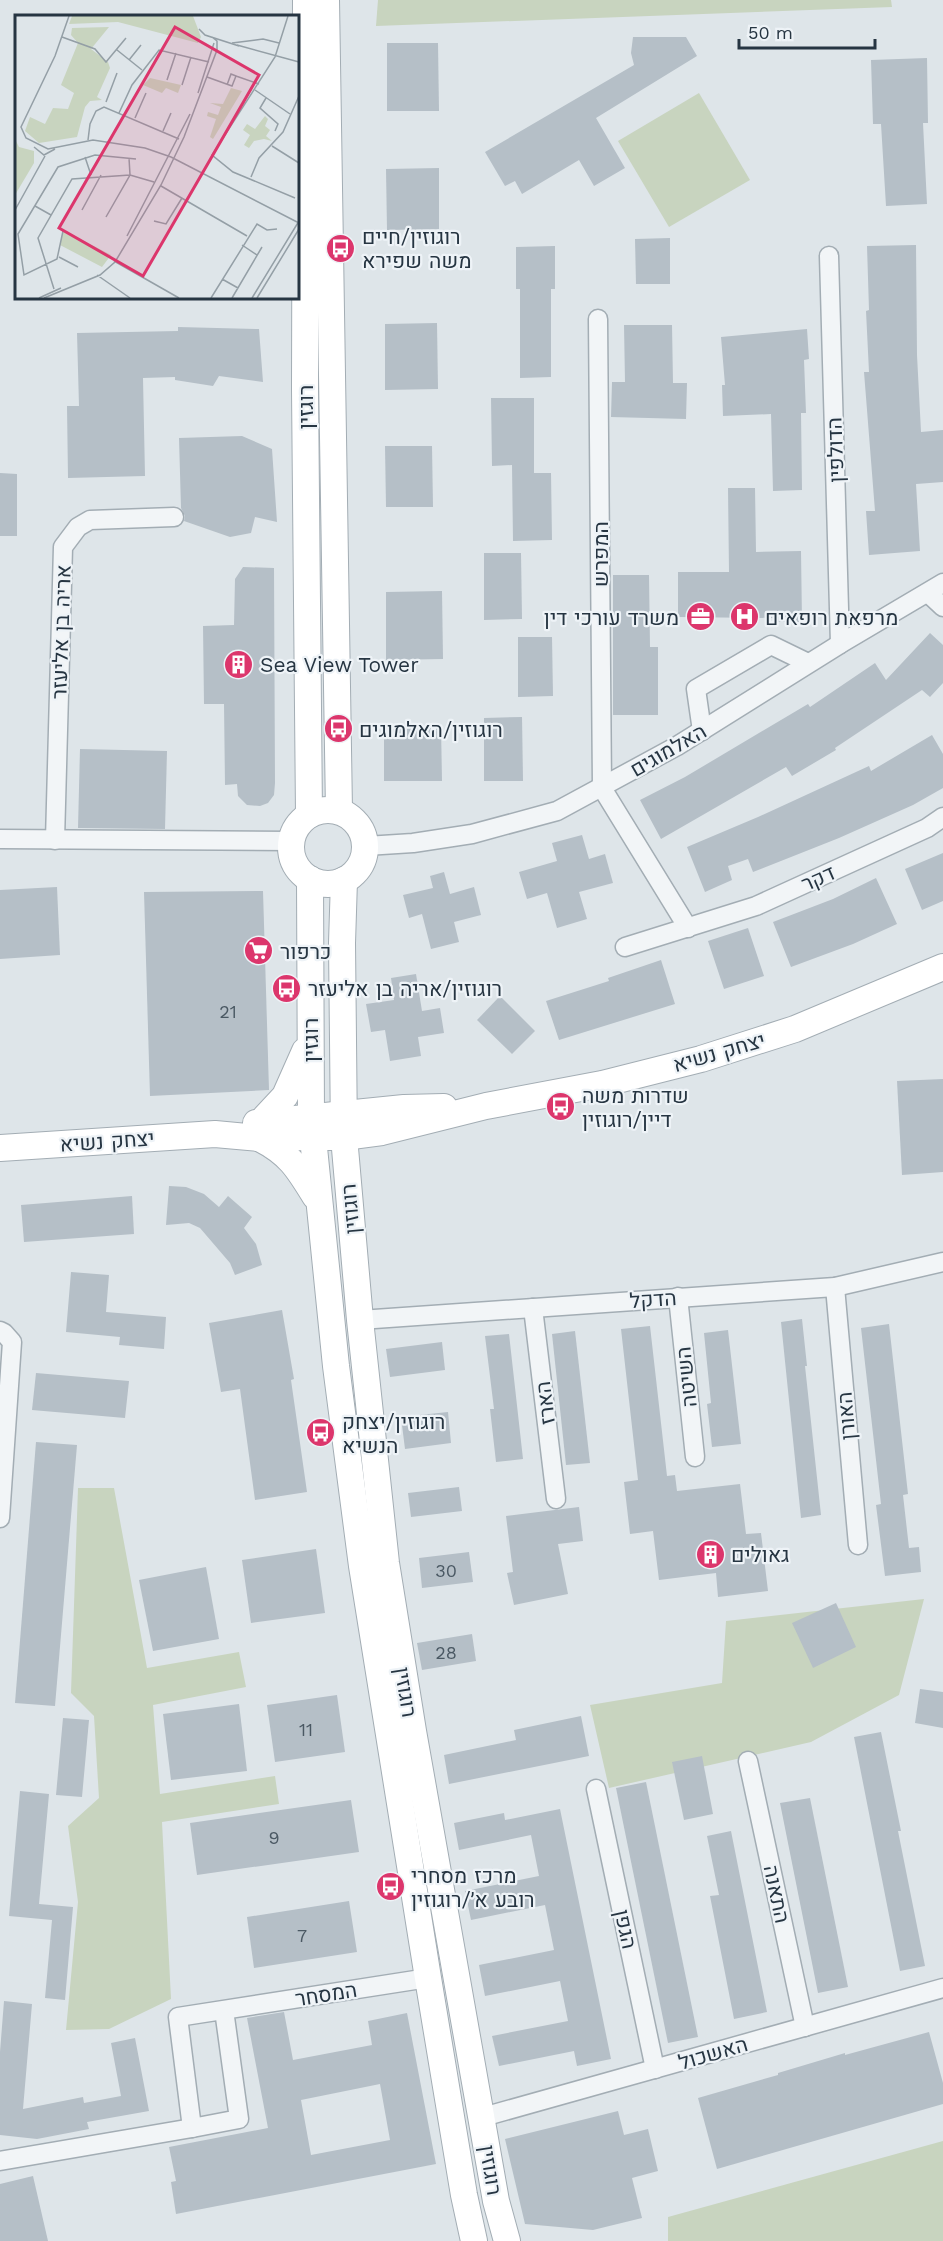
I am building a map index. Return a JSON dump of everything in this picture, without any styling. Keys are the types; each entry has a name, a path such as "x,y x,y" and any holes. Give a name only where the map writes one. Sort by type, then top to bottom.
{"street":[{"name":"רוגזין","path":"306,0 305,402 309,815"},
{"name":"רוגזין","path":"326,0 339,811"},
{"name":"הדולפין","path":"830,256 840,644"},
{"name":"המפרש","path":"598,320 602,788"},
{"name":"אריה בן אליעזר","path":"55,840 63,547 78,527 90,520 174,517"},
{"path":"935,588 943,607"},
{"name":"האלמוגים","path":"366,846 413,843 472,834 557,811 702,731 808,663 935,588"},
{"path":"702,731 696,690 771,645 808,663"},
{"path":"602,788 688,928"},
{"path":"318,811 339,811 350,816 358,824 364,835 366,846 360,867 344,880 333,884 321,883 310,879 295,863 291,852 291,841 301,822 309,815 318,811"},
{"name":"דקר","path":"625,947 756,906 917,832 943,817"},
{"path":"0,839 291,841"},
{"name":"רוגזין","path":"310,879 312,1128 318,1201"},
{"name":"רוגזין","path":"344,880 342,943 344,1126"},
{"name":"יצחק נשיא","path":"0,1148 344,1126 382,1132 486,1106 602,1084 701,1059 795,1029 943,967"},
{"path":"310,1039 285,1096 259,1130 296,1165 318,1201"},
{"name":"רוגוזין","path":"344,1126 360,1320 386,1563 412,1731 483,2117 496,2201 507,2241"},
{"name":"רוגוזין","path":"318,1201 354,1513 428,1978 464,2195 474,2241"},
{"name":"הדקל","path":"360,1320 835,1287 943,1262"},
{"name":"האורן","path":"835,1287 858,1545"},
{"name":"השיטה","path":"678,1297 695,1457"},
{"name":"הארז","path":"533,1308 556,1499"},
{"path":"0,1518 6,1337"},
{"name":"התאנה","path":"748,1761 805,2027"},
{"name":"הגפן","path":"597,1789 655,2069"},
{"name":"המסחר","path":"192,2128 178,2017 428,1978"},
{"name":"האשכול","path":"483,2117 943,1988"},
{"path":"0,2161 239,2119 224,2010"}],"green space":[{"path":"378,0 891,0 892,7 376,26"},
{"path":"699,93 750,180 669,227 618,141"},
{"path":"78,1488 114,1488 147,1668 239,1652 246,1687 153,1705 160,1794 275,1776 279,1804 162,1822 171,1999 109,2029 66,2030 78,1902 68,1826 99,1798 94,1716 71,1693"},
{"path":"924,1599 899,1695 811,1742 609,1788 590,1705 722,1683 726,1621"},
{"path":"943,2141 943,2241 668,2241 668,2217"}],"building":[{"path":"633,37 686,37 697,56 596,118 625,168 594,186 579,160 522,194 515,181 505,186 485,152 634,65 631,53"},
{"path":"387,43 438,43 439,111 387,111"},
{"path":"927,58 928,123 923,123 927,204 886,206 881,124 873,124 871,60"},
{"path":"439,168 439,229 387,230 386,169"},
{"path":"670,238 670,284 636,284 635,239"},
{"path":"916,245 917,355 921,432 943,430 943,482 916,484 920,551 869,555 866,511 875,511 864,372 869,372 866,311 869,310 867,246"},
{"path":"555,246 555,289 551,289 551,377 520,378 520,289 516,289 516,247"},
{"path":"437,323 438,389 385,390 385,324"},
{"path":"624,325 672,325 673,383 687,383 686,419 611,417 612,382 625,382"},
{"path":"178,327 259,329 263,382 219,376 213,386 175,380 175,377 143,378 145,476 68,478 67,406 79,406 77,333 178,331"},
{"path":"807,329 809,359 804,360 806,413 801,413 802,490 773,491 771,414 723,416 722,385 725,385 721,337"},
{"path":"491,398 534,398 534,473 551,473 552,540 513,541 512,465 492,466"},
{"path":"242,436 272,449 277,522 255,517 251,533 230,537 184,521 185,516 181,508 179,438"},
{"path":"385,446 432,446 433,507 386,507"},
{"path":"0,473 17,474 17,536 0,536"},
{"path":"728,488 755,488 756,552 801,551 802,622 776,622 776,618 678,617 678,572 729,572"},
{"path":"484,553 521,553 522,619 484,620"},
{"path":"243,567 274,568 275,783 274,795 268,803 260,806 247,805 238,796 237,784 225,785 224,704 204,704 203,626 234,625 235,579"},
{"path":"613,575 649,575 650,647 658,647 658,715 613,715"},
{"path":"442,591 443,659 386,660 386,592"},
{"path":"930,633 943,645 943,683 930,697 922,690 835,748 836,750 792,776 786,767 661,839 640,800 685,777 808,704 810,707 875,663 886,680"},
{"path":"518,637 552,637 553,696 518,697"},
{"path":"522,717 523,781 484,781 484,718"},
{"path":"441,726 442,781 384,781 384,727"},
{"path":"932,735 943,754 943,788 913,805 839,838 753,872 748,859 728,866 732,880 705,892 687,847 869,766 871,771"},
{"path":"80,749 167,751 165,829 78,828"},
{"path":"582,835 589,859 605,854 613,883 579,892 587,919 557,928 547,893 527,899 519,872 557,861 552,843"},
{"path":"943,853 943,901 922,910 905,869"},
{"path":"444,872 450,894 474,887 481,915 454,922 459,942 431,949 422,914 409,918 403,895 433,888 430,876"},
{"path":"876,878 897,924 853,944 791,967 773,922 833,899"},
{"path":"57,887 60,955 0,959 0,890"},
{"path":"263,891 269,1090 150,1096 144,892"},
{"path":"748,928 764,976 724,989 708,941"},
{"path":"661,960 675,1004 559,1040 546,1001 609,981 608,978"},
{"path":"416,974 422,1011 440,1008 444,1033 418,1037 421,1056 390,1061 385,1030 371,1032 366,1004 394,1000 391,978"},
{"path":"500,996 535,1031 512,1054 477,1020"},
{"path":"943,1079 943,1172 902,1175 897,1081"},
{"path":"169,1186 186,1187 204,1194 219,1207 228,1196 252,1217 244,1228 256,1244 262,1265 235,1275 230,1263 200,1228 189,1223 166,1225"},
{"path":"132,1196 134,1234 24,1242 21,1205"},
{"path":"71,1272 109,1275 106,1312 166,1317 164,1349 119,1345 120,1337 66,1332"},
{"path":"282,1310 294,1379 291,1380 307,1492 255,1500 240,1389 221,1392 209,1323"},
{"path":"802,1319 821,1515 801,1518 781,1322"},
{"path":"889,1324 908,1494 903,1495 909,1548 919,1547 921,1572 885,1576 876,1505 881,1504 861,1328"},
{"name":"גאולים","path":"650,1326 667,1476 675,1475 677,1491 740,1484 746,1534 761,1533 768,1591 718,1597 716,1573 659,1580 653,1531 630,1534 624,1482 638,1480 621,1329"},
{"path":"728,1330 741,1444 712,1447 707,1404 711,1403 704,1333"},
{"path":"575,1331 590,1463 566,1465 552,1334"},
{"path":"509,1334 523,1459 496,1462 490,1409 494,1409 485,1336"},
{"path":"442,1342 445,1370 390,1377 386,1349"},
{"path":"36,1373 129,1381 125,1418 32,1410"},
{"path":"448,1412 451,1443 405,1449 401,1417"},
{"path":"36,1442 77,1445 55,1706 15,1703"},
{"path":"459,1487 462,1511 411,1517 408,1493"},
{"path":"579,1507 583,1541 558,1544 568,1594 514,1605 507,1573 513,1572 506,1516"},
{"path":"316,1549 325,1613 251,1623 242,1560"},
{"path":"469,1552 473,1582 422,1588 419,1558"},
{"path":"206,1567 219,1639 153,1651 139,1580"},
{"path":"836,1603 856,1647 813,1668 792,1623"},
{"path":"472,1634 476,1661 422,1670 417,1643"},
{"path":"920,1689 943,1692 943,1728 915,1723"},
{"path":"337,1695 345,1752 275,1762 267,1705"},
{"path":"239,1704 247,1771 171,1780 163,1714"},
{"path":"581,1716 589,1756 449,1784 444,1755 516,1740 514,1730"},
{"path":"63,1718 89,1720 82,1797 56,1795"},
{"path":"881,1732 925,1966 900,1971 854,1737"},
{"path":"702,1756 713,1814 684,1820 672,1762"},
{"path":"646,1782 698,2037 668,2043 616,1788"},
{"path":"20,1791 49,1794 39,1904 73,1907 65,2000 45,1998 52,1920 9,1916"},
{"path":"810,1798 848,1987 818,1993 780,1803"},
{"path":"351,1800 359,1852 197,1875 190,1823"},
{"path":"560,1809 611,2059 577,2066 574,2051 499,2066 492,2036 568,2021 560,1981 485,1996 479,1965 554,1950 545,1905 471,1920 465,1891 539,1876 531,1835 459,1850 454,1823 504,1813 505,1820"},
{"path":"731,1831 767,2012 734,2019 710,1896 719,1895 707,1836"},
{"path":"349,1901 357,1952 254,1968 247,1917"},
{"path":"4,2001 32,2004 23,2109 83,2097 84,2103 121,2096 111,2043 135,2038 149,2111 87,2122 89,2129 37,2139 0,2135 0,2052"},
{"path":"284,2012 293,2060 372,2045 368,2021 407,2013 436,2164 176,2214 171,2182 176,2181 169,2147 268,2128 247,2018","holes":["380,2084 390,2140 311,2155 301,2100"]},
{"path":"929,2032 943,2083 943,2104 717,2169 698,2098 845,2053 845,2055"},
{"path":"618,2111 624,2135 648,2129 658,2171 632,2178 642,2218 593,2230 525,2224 505,2139"},
{"path":"33,2176 48,2241 0,2241 0,2184"}],"place":[{"name":"רוגוזין/חיים משה שפירא","path":"341,248"},
{"name":"משרד עורכי דין","path":"700,617"},
{"name":"מרפאת רופאים","path":"744,617"},
{"name":"Sea View Tower","path":"239,664"},
{"name":"רוגוזין/האלמוגים","path":"338,729"},
{"name":"כרפור","path":"259,951"},
{"name":"רוגוזין/אריה בן אליעזר","path":"287,988"},
{"name":"שדרות משה דיין/רוגוזין","path":"561,1107"},
{"name":"רוגוזין/יצחק הנשיא","path":"321,1433"},
{"name":"גאולים","path":"710,1554"},
{"name":"מרכז מסחרי רובע א׳/רוגוזין","path":"390,1887"}]}
